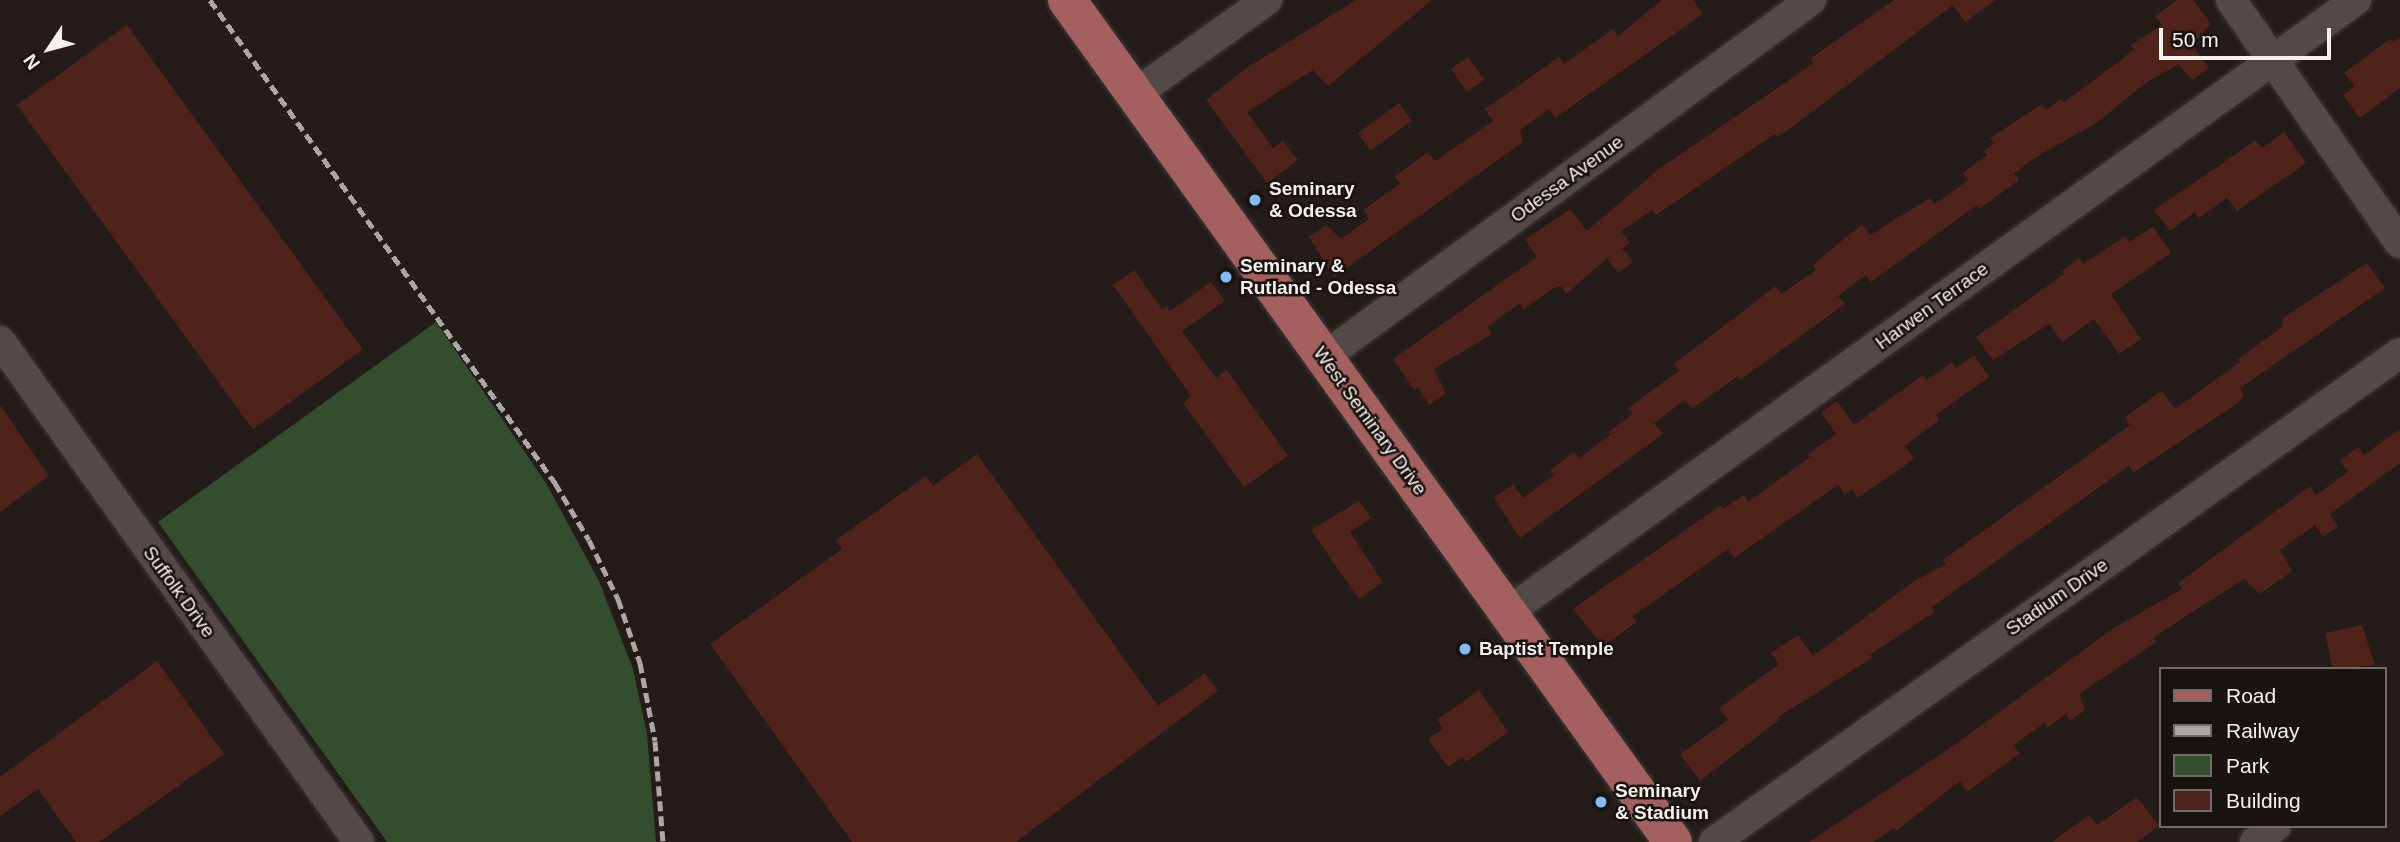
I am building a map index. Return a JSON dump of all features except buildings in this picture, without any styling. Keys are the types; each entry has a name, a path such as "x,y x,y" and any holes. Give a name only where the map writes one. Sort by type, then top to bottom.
{"main road":[{"name":"West Seminary Drive","path":"1067,0 1673,842"}],"street":[{"path":"1135,94 1267,0"},
{"name":"Odessa Avenue","path":"1324,357 1811,0"},
{"path":"2231,0 2400,243"},
{"name":"Harwen Terrace","path":"1508,612 2356,0"},
{"name":"Suffolk Drive","path":"0,341 359,842"},
{"name":"Stadium Drive","path":"1714,842 2400,353"},
{"path":"2255,842 2273,828"}],"green space":[{"path":"436,322 546,483 599,581 633,669 647,734 656,842 387,842 158,522"}],"railway":[{"path":"210,0 555,483 589,540 618,599 640,663 655,741 663,842"}],"place":[{"name":"Seminary & Odessa","path":"1255,200"},
{"name":"Seminary & Rutland - Odessa","path":"1226,277"},
{"name":"Baptist Temple","path":"1465,649"},
{"name":"Seminary & Stadium","path":"1601,802"}]}
